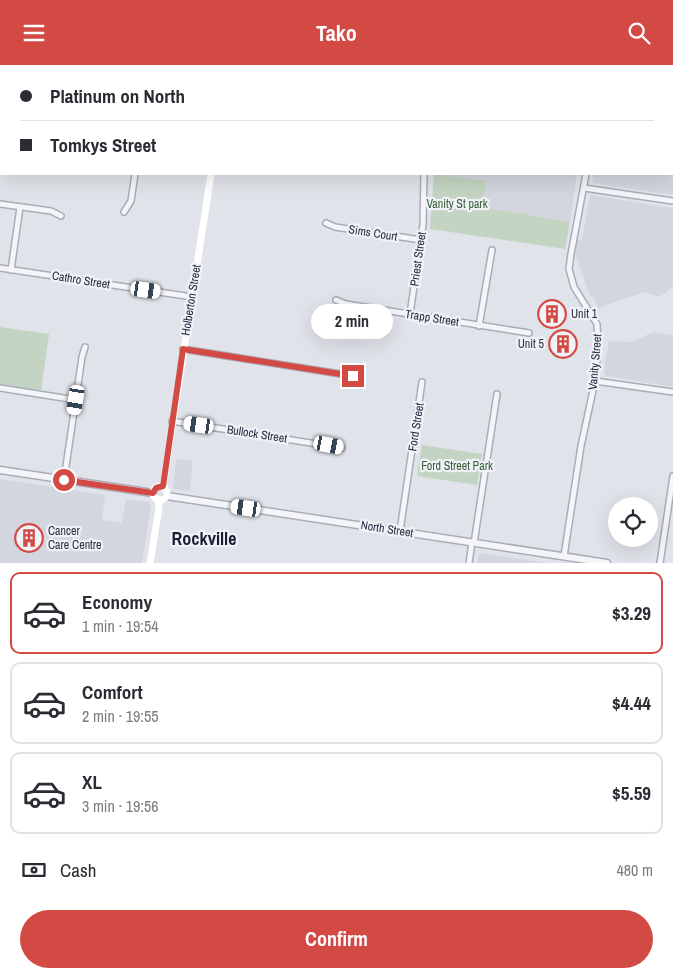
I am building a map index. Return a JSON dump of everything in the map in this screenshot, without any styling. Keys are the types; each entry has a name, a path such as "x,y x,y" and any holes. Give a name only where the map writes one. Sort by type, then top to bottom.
{"main road":[{"name":"Holberton Street","path":"163,486 211,175"},
{"path":"150,563 159,508 158,499 153,493 156,488 163,486 167,491 167,496 164,499 158,499"}],"street":[{"path":"124,212 131,201 135,175"},
{"name":"Priest Street","path":"410,314 423,225 424,175"},
{"name":"Vanity Street","path":"564,556 581,446 595,381 598,345 598,325 574,287 569,269 570,254 586,175"},
{"path":"584,188 673,201"},
{"path":"0,204 51,211 61,216"},
{"path":"11,270 20,207"},
{"name":"Sims Court","path":"326,223 335,227 421,240"},
{"path":"480,326 492,250"},
{"name":"Cathro Street","path":"0,268 192,297"},
{"name":"Trapp Street","path":"336,300 529,333"},
{"path":"64,480 85,347"},
{"path":"183,349 353,376"},
{"path":"595,381 673,392"},
{"name":"Ford Street","path":"400,531 422,382"},
{"path":"0,388 76,400"},
{"path":"469,563 497,394"},
{"name":"Bullock Street","path":"172,421 342,448"},
{"path":"0,470 153,493"},
{"path":"660,563 673,476"},
{"name":"North Street","path":"167,496 607,563"}],"shaded area":[{"path":"445,175 577,175 570,222 482,207 485,181"},
{"path":"593,175 673,175 673,195 592,183"},
{"path":"590,195 673,208 673,287 659,297 644,292 598,308 594,297 590,296 576,256 576,240 582,240"},
{"path":"653,332 673,335 673,387 605,376 604,370 609,341 632,342"},
{"path":"176,459 193,461 190,491 174,489 173,487"},
{"path":"0,479 105,495 102,520 122,523 126,499 148,502 151,506 142,563 0,563"},
{"path":"482,553 546,563 477,563 478,557"}],"green space":[{"name":"Vanity St park","path":"434,175 486,181 483,207 570,222 565,249 430,229"},
{"path":"0,327 49,334 41,391 0,384"},
{"name":"Ford Street Park","path":"422,445 482,454 477,485 417,476"}],"place":[{"name":"Unit 1","path":"552,314"},
{"name":"Unit 5","path":"563,344"},
{"name":"Cancer Care Centre","path":"29,538"}],"district":[{"name":"Rockville","path":"204,538"}],"route":[{"path":"64,480 153,493 158,486 163,486 183,349 353,376"}]}
